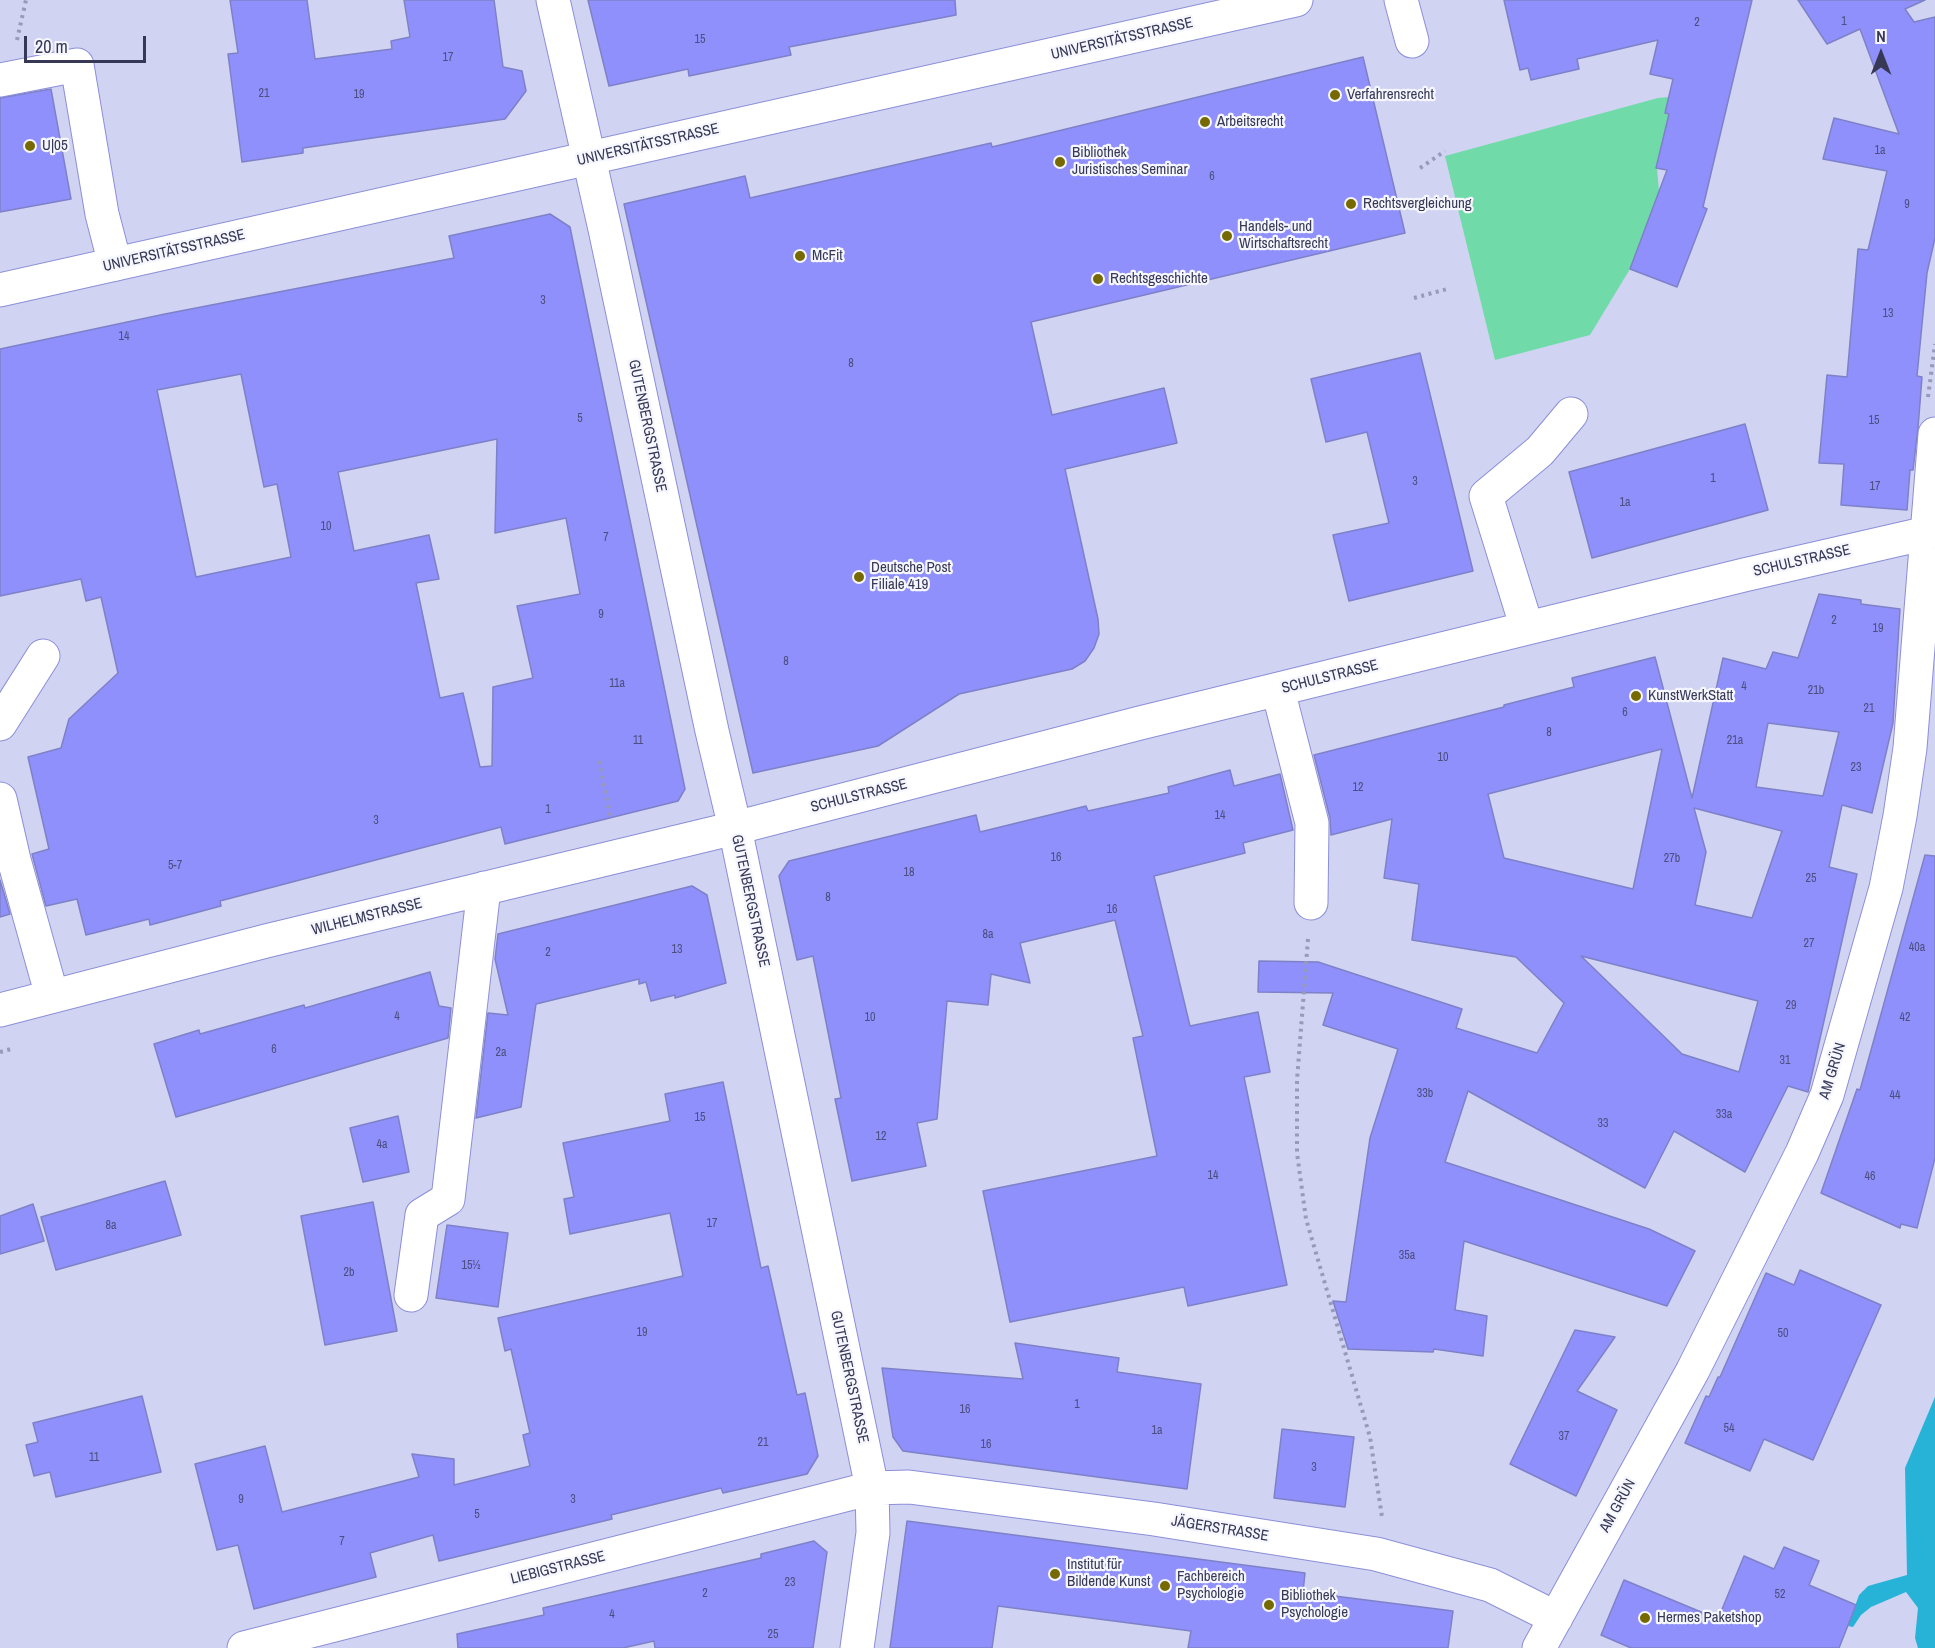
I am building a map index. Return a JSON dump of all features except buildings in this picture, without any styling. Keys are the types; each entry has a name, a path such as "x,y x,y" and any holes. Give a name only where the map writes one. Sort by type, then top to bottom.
{"street":[{"name":"GUTENBERGSTRASSE","path":"553,0 605,229 709,719 735,828 872,1488 873,1533 857,1648"},
{"name":"UNIVERSITÄTSSTRASSE","path":"0,290 1296,0"},
{"path":"1401,0 1412,41"},
{"path":"0,80 77,65 102,214 115,264"},
{"path":"1527,628 1486,496 1540,451 1571,414"},
{"name":"AM GRÜN","path":"1539,1648 1692,1372 1802,1153 1827,1095 1886,888 1900,816 1910,748 1935,434"},
{"name":"SCHULSTRASSE","path":"735,828 1140,723 1744,575 1927,533"},
{"path":"0,724 43,656"},
{"path":"1278,690 1312,823 1311,903"},
{"path":"0,799 14,860 52,996"},
{"name":"WILHELMSTRASSE","path":"0,1010 353,920 735,828"},
{"path":"411,1295 422,1215 448,1199 484,888"},
{"name":"JÄGERSTRASSE","path":"872,1488 909,1487 944,1491 1154,1519 1376,1554 1490,1586 1556,1618"},
{"name":"LIEBIGSTRASSE","path":"244,1648 872,1488"}],"path":[{"path":"1420,168 1445,152"},
{"path":"1414,298 1447,289"},
{"path":"599,761 619,855"},
{"path":"1311,903 1297,1080 1298,1154 1306,1219 1370,1437 1382,1518 1376,1554"}],"green space":[{"path":"1669,97 1665,113 1669,114 1657,168 1659,191 1630,269 1590,335 1495,360 1445,156 1658,98"}],"water":[{"path":"1935,1397 1935,1648 1918,1648 1915,1638 1918,1608 1906,1592 1871,1607 1861,1615 1853,1627 1848,1626 1859,1595 1868,1586 1907,1575 1905,1468"}],"place":[{"name":"Verfahrensrecht","path":"1335,95"},
{"name":"Arbeitsrecht","path":"1205,122"},
{"name":"U|05","path":"30,146"},
{"name":"Bibliothek Juristisches Seminar","path":"1060,162"},
{"name":"Rechtsvergleichung","path":"1351,204"},
{"name":"Handels- und Wirtschaftsrecht","path":"1227,236"},
{"name":"McFit","path":"800,256"},
{"name":"Rechtsgeschichte","path":"1098,279"},
{"name":"Deutsche Post Filiale 419","path":"859,577"},
{"name":"KunstWerkStatt","path":"1636,696"},
{"name":"Institut für Bildende Kunst","path":"1055,1574"},
{"name":"Fachbereich Psychologie","path":"1165,1586"},
{"name":"Bibliothek Psychologie","path":"1269,1605"},
{"name":"Hermes Paketshop","path":"1645,1618"}]}
